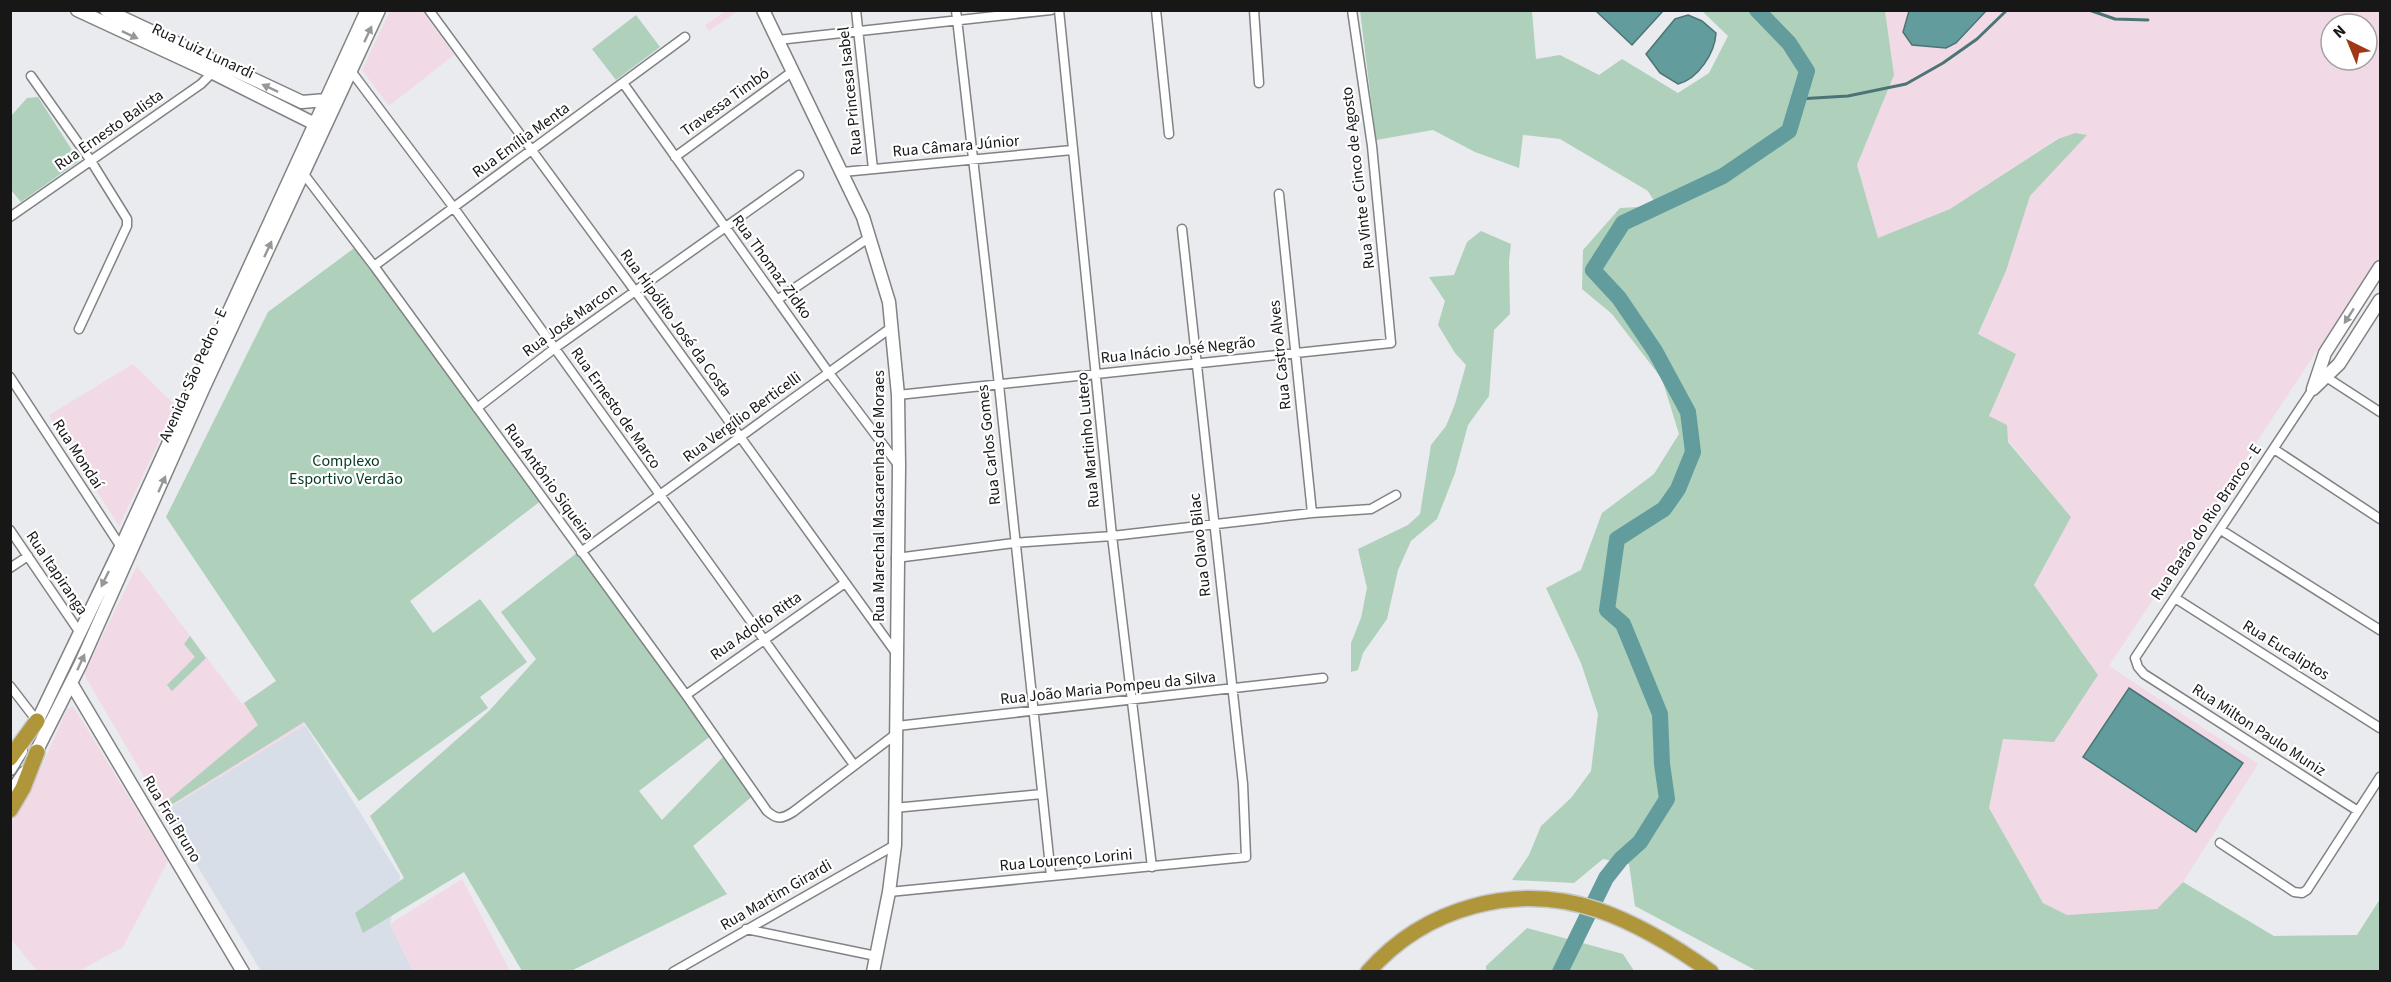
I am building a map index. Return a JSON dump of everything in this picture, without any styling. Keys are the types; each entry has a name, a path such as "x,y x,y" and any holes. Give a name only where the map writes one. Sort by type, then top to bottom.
{"highway":[{"path":"10,758 37,721"},
{"path":"10,810 23,788 37,752"},
{"path":"1368,972 1396,944 1423,926 1471,906 1529,899 1577,904 1617,917 1675,947 1711,972"}],"street":[{"name":"Rua Luiz Lunardi","path":"77,10 302,102 326,100"},
{"name":"Rua Luiz Lunardi","path":"106,10 315,124"},
{"name":"Avenida São Pedro - E","path":"10,769 37,721 121,547 367,10"},
{"name":"Avenida São Pedro - E","path":"10,794 37,752 71,683 379,10"},
{"name":"Rua Hipólito José da Costa","path":"429,10 636,291 896,654"},
{"name":"Rua Marechal Mascarenhas de Moraes","path":"763,10 843,172 870,237 889,302 892,327 898,395 895,845 889,892 873,972"},
{"name":"Rua Princesa Isabel","path":"856,10 873,169"},
{"name":"Rua Carlos Gomes","path":"956,10 999,385 1051,876"},
{"path":"778,40 1051,10"},
{"name":"Rua Martinho Lutero","path":"1059,10 1071,150 1112,536 1152,867"},
{"path":"1156,10 1169,134"},
{"path":"1254,10 1260,83"},
{"name":"Rua Vinte e Cinco de Agosto","path":"1352,10 1372,146 1390,343"},
{"name":"Rua Emília Menta","path":"374,266 685,37"},
{"name":"Rua Ernesto Balista","path":"10,217 201,84 216,68"},
{"name":"Rua Ernesto de Marco","path":"351,71 454,208 854,765"},
{"name":"Travessa Timbó","path":"675,157 793,71"},
{"path":"31,76 91,161 127,219 127,226 79,329"},
{"name":"Rua Thomaz Zidko","path":"623,83 829,373 898,466"},
{"name":"Rua Câmara Júnior","path":"843,172 1071,150"},
{"name":"Rua Antônio Siqueira","path":"303,173 374,266 686,695 767,811 775,818 783,818 854,765"},
{"name":"Rua José Marcon","path":"477,408 555,348 799,175"},
{"name":"Rua Castro Alves","path":"1279,194 1312,513"},
{"name":"Rua Olavo Bilac","path":"1182,229 1243,784 1246,857"},
{"path":"777,300 870,237"},
{"name":"Rua Barão do Rio Branco - E","path":"2322,375 2325,353 2380,267"},
{"name":"Rua Barão do Rio Branco - E","path":"2144,674 2138,667 2135,657 2322,375 2339,364 2380,300"},
{"name":"Rua Vergílio Berticelli","path":"581,552 892,327"},
{"name":"Rua Inácio José Negrão","path":"898,395 1390,343"},
{"path":"2322,375 2380,412"},
{"name":"Rua Mondaí","path":"10,377 121,547"},
{"path":"2274,449 2380,519"},
{"path":"896,558 1014,543 1112,536 1312,513 1371,509 1396,495"},
{"name":"Rua Itapiranga","path":"10,530 80,633"},
{"path":"2221,530 2380,630"},
{"path":"10,568 28,556"},
{"name":"Rua Adolfo Ritta","path":"686,695 845,583"},
{"name":"Rua Eucaliptos","path":"2175,598 2380,728"},
{"name":"Rua Milton Paulo Muniz","path":"2144,674 2358,811"},
{"name":"Rua João Maria Pompeu da Silva","path":"896,730 1131,699 1323,678"},
{"name":"Rua Frei Bruno","path":"71,683 243,972"},
{"path":"10,686 37,721"},
{"path":"854,765 896,730"},
{"path":"2220,843 2294,892 2301,893 2307,890 2380,777"},
{"path":"894,808 1042,794"},
{"name":"Rua Martim Girardi","path":"672,972 895,845"},
{"name":"Rua Lourenço Lorini","path":"889,892 1246,857"},
{"path":"746,929 876,956"}],"shaded area":[{"path":"727,10 738,11 709,31 705,25"},
{"path":"390,11 422,11 454,55 389,106 362,70"},
{"path":"1885,11 2380,11 2380,255 2109,666 2258,764 2183,882 2157,909 2067,915 2043,903 1989,808 2003,739 2098,675 2034,585 2071,517 1988,416 2016,354 1978,335 2006,271 2030,196 2086,135 2057,139 1950,209 1878,238 1857,165 1894,75"},
{"path":"133,364 176,406 119,526 49,415"},
{"path":"137,566 242,704 276,681 305,725 164,811 86,678 85,671"},
{"path":"73,706 168,861 123,947 79,971 37,971 11,939 11,824 41,768 67,709"},
{"path":"305,725 400,876 390,924 412,969 408,972 261,971 164,811"},
{"path":"462,879 510,971 408,971 412,969 390,924"}],"green space":[{"path":"1360,11 1532,11 1536,59 1560,55 1599,75 1622,59 1678,93 1709,73 1728,36 1702,11 1885,11 1894,75 1857,165 1878,238 1950,209 2058,139 2075,133 2087,135 2030,196 2006,271 1978,334 2016,354 1989,416 2007,425 2008,442 2071,517 2034,585 2098,675 2054,742 2003,739 1989,808 2043,903 2067,915 2157,909 2183,882 2274,936 2357,935 2380,899 2380,971 1757,971 1635,906 1629,864 1603,859 1574,883 1512,880 1529,855 1541,826 1571,798 1591,771 1598,714 1581,663 1546,588 1581,570 1602,513 1654,474 1679,434 1662,379 1612,314 1582,289 1583,250 1620,208 1657,206 1648,191 1560,139 1523,135 1519,168 1475,152 1433,130 1376,140"},
{"path":"636,15 660,47 616,80 592,49"},
{"path":"38,97 79,161 21,202 11,190 11,116 27,98"},
{"path":"1481,231 1511,244 1510,314 1494,330 1489,396 1468,425 1455,473 1437,519 1411,541 1398,570 1387,619 1363,653 1358,670 1351,672 1351,643 1361,618 1367,588 1358,549 1408,525 1420,514 1431,445 1446,426 1466,365 1455,353 1438,325 1445,301 1429,277 1454,275 1467,242"},
{"name":"Complexo Esportivo Verdão","path":"357,246 542,500 410,601 433,633 480,599 527,662 480,697 488,708 359,801 304,722 168,807 165,803 258,725 244,703 276,681 166,517 268,312"},
{"path":"578,552 712,735 639,791 662,820 724,756 755,794 693,846 727,894 571,971 522,971 464,872 363,933 355,913 404,878 370,816 489,711 536,659 501,612"},
{"path":"190,636 206,658 172,691 167,685 195,657 184,644"},
{"path":"1527,928 1623,954 1634,971 1486,971 1486,966"}],"water":[{"path":"1909,10 1986,11 1956,43 1946,48 1912,45 1903,32"},
{"path":"1596,11 1663,11 1632,45"},
{"path":"1688,15 1702,21 1716,33 1715,41 1709,57 1699,71 1678,84 1660,73 1646,54 1675,19"},
{"path":"2129,688 2243,763 2196,832 2083,757"}],"waterway":[{"path":"1560,972 1606,878 1621,859 1640,842 1667,799 1662,764 1660,714 1623,624 1607,610 1617,539 1664,509 1678,489 1693,452 1688,412 1655,351 1619,298 1593,270 1623,223 1723,176 1789,131 1807,71 1789,43 1757,10"},
{"path":"1798,99 1848,96 1906,84 1943,63 1977,39 2007,10"},
{"path":"2089,10 2115,19 2148,20"}]}
